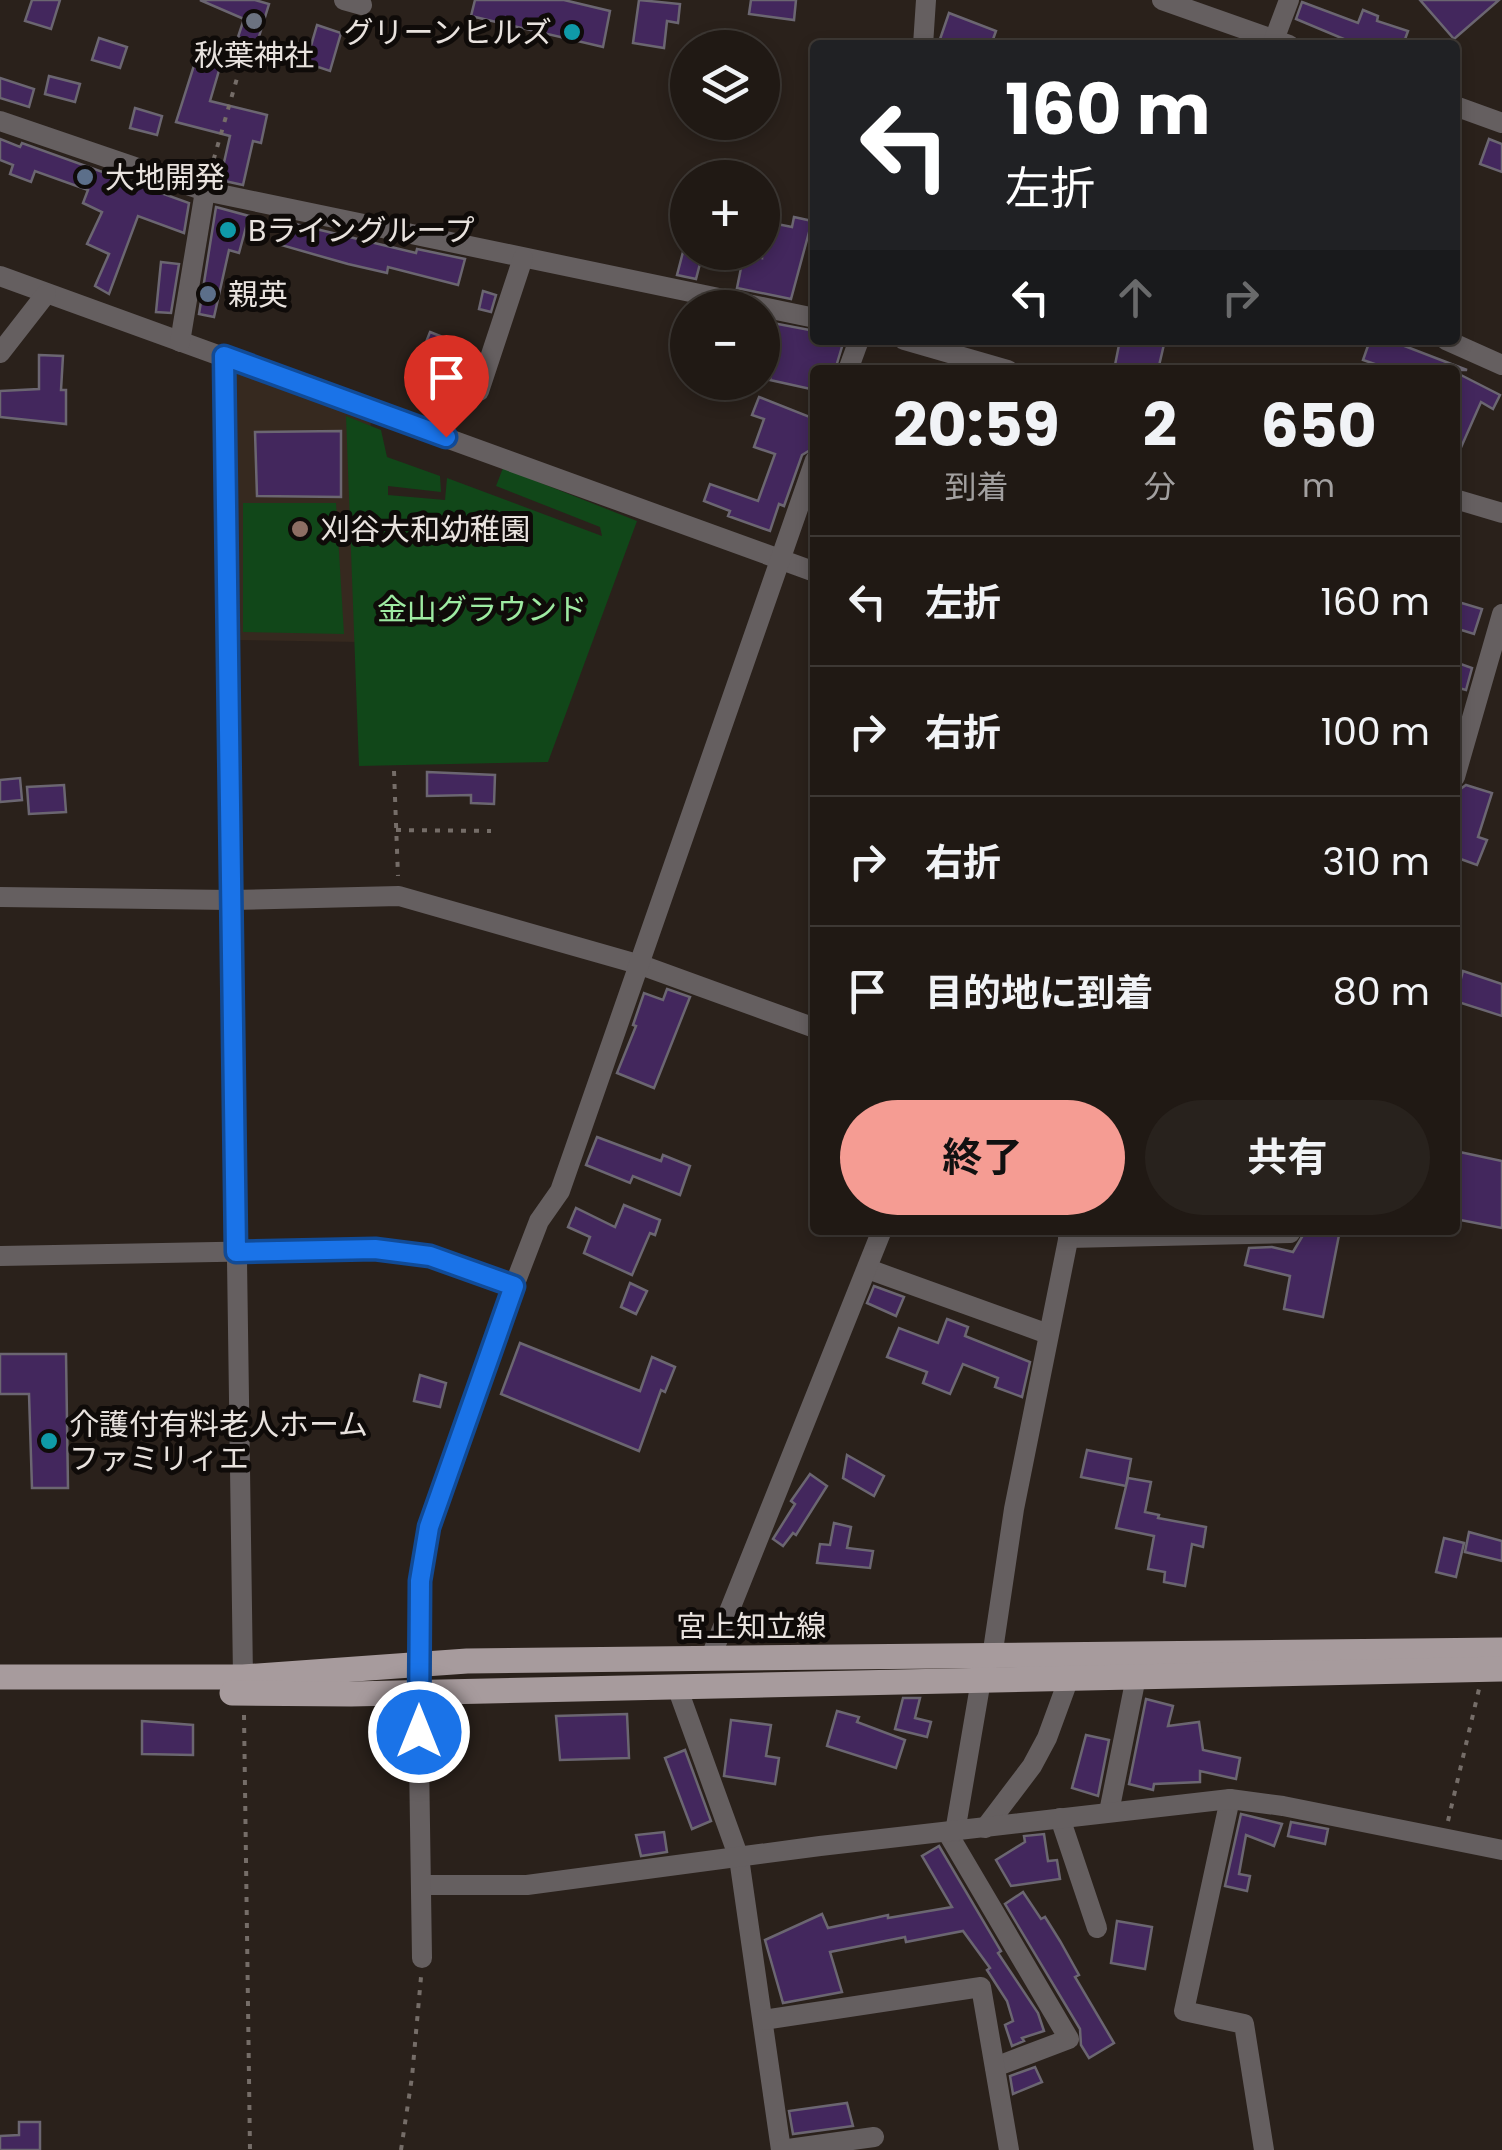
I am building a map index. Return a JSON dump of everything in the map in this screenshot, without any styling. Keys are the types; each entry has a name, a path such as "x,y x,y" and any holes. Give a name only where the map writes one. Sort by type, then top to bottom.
{"main road":[{"name":"宮上知立線","path":"0,1676 418,1692 677,1687 986,1669 1502,1650"},
{"name":"宮上知立線","path":"0,1692 243,1685 466,1661 710,1658 986,1669 1069,1678 1493,1669"}],"street":[{"path":"922,40 926,0"},
{"path":"1282,40 1289,0"},
{"path":"1169,1 1276,40"},
{"path":"1460,108 1502,123"},
{"path":"0,121 205,191 810,317"},
{"path":"180,342 205,191"},
{"path":"479,391 523,258"},
{"path":"0,276 810,570"},
{"path":"0,352 46,294"},
{"path":"921,345 991,365"},
{"path":"1457,345 1502,366"},
{"path":"224,356 243,1685"},
{"path":"422,1958 420,1581 433,1510 514,1286 540,1221 560,1191 810,473"},
{"path":"1460,500 1502,513"},
{"path":"1460,757 1502,614"},
{"path":"0,897 231,900 398,896 641,965 810,1026"},
{"path":"710,1658 880,1235"},
{"path":"995,2067 1068,2039 951,1832 1069,1235"},
{"path":"0,1256 375,1249 430,1256 514,1286"},
{"path":"868,1269 1048,1334"},
{"path":"1109,1812 1136,1677"},
{"path":"985,1828 1032,1766 1069,1678"},
{"path":"677,1687 739,1858 781,2150 874,2137"},
{"path":"422,1885 527,1885 1230,1799 1502,1850"},
{"path":"1230,1799 1184,2012 1244,2024 1264,2150"},
{"path":"1060,1818 1097,1928"},
{"path":"763,2020 981,1987 1009,2150"}],"path":[{"path":"205,191 246,47"},
{"path":"394,771 398,896"},
{"path":"396,830 491,831"},
{"path":"1444,1838 1493,1669"},
{"path":"243,1685 250,2150"},
{"path":"400,2150 412,2077 422,1958"}],"shaded area":[{"name":"刈谷大和幼稚園","path":"233,368 371,418 358,642 235,640"}],"green space":[{"name":"金山グラウンド","path":"346,416 381,430 387,457 440,476 441,492 388,486 388,495 445,500 447,478 602,536 600,527 496,486 503,468 637,521 548,762 359,766"},
{"path":"243,503 336,503 344,634 243,632"}],"building":[{"path":"32,0 60,0 51,29 25,21"},
{"name":"秋葉神社","path":"200,0 255,0 269,4 257,43 238,37 244,19"},
{"name":"グリーンヒルズ","path":"475,0 564,0 610,11 603,47 471,16"},
{"path":"639,0 680,4 678,23 667,21 664,48 633,43"},
{"path":"751,0 796,0 794,20 749,14"},
{"path":"1420,0 1499,0 1454,39"},
{"path":"1302,2 1358,23 1363,10 1378,16 1377,21 1408,31 1405,40 1346,40 1296,19"},
{"path":"949,13 996,31 993,40 940,40"},
{"path":"317,25 341,33 330,71 306,63"},
{"path":"99,38 127,47 120,68 92,60"},
{"path":"196,59 220,67 210,101 267,115 261,143 253,141 243,185 220,180 230,136 176,122"},
{"path":"49,76 80,84 75,102 45,94"},
{"path":"0,78 34,89 29,107 0,98"},
{"path":"135,108 162,116 157,135 130,128"},
{"path":"0,139 20,147 22,143 189,203 184,233 138,216 109,294 95,286 109,254 87,244 102,212 83,203 88,190 35,171 31,182 10,174 13,165 0,160"},
{"path":"1489,139 1502,144 1502,172 1480,164"},
{"path":"216,207 249,216 239,253 229,250 214,317 199,314"},
{"path":"794,217 810,221 791,299 780,297 780,290 737,288 741,270 780,270 780,225 792,227"},
{"path":"287,222 416,253 417,249 465,259 458,285 388,267 387,273 281,245"},
{"path":"161,262 179,264 171,313 156,312"},
{"path":"678,270 698,270 696,279 677,275"},
{"path":"483,291 496,295 491,312 479,309"},
{"path":"780,324 810,330 810,345 842,345 836,365 810,365 810,389 780,382"},
{"path":"430,332 473,349 462,377 419,360"},
{"path":"1119,345 1164,345 1159,365 1115,365"},
{"path":"1368,345 1402,345 1454,365 1378,365 1363,360"},
{"path":"39,355 63,356 61,390 66,390 66,424 0,417 0,391 39,389"},
{"path":"1460,375 1500,395 1493,409 1481,402 1460,450"},
{"path":"758,400 810,417 810,450 802,455 784,506 779,504 770,531 728,516 730,511 704,501 710,484 758,501 775,454 754,447 764,419 752,415"},
{"name":"刈谷大和幼稚園","path":"341,431 341,497 257,496 255,432"},
{"path":"1460,602 1482,609 1474,634 1460,630"},
{"path":"1460,664 1472,668 1466,690 1460,688"},
{"path":"427,772 495,775 494,804 471,803 471,795 427,796"},
{"path":"20,778 22,800 0,802 0,780"},
{"path":"64,785 66,812 29,814 27,787"},
{"path":"1466,785 1492,793 1478,837 1487,840 1477,865 1460,859 1460,789"},
{"path":"1463,971 1502,984 1502,1016 1460,1003"},
{"path":"667,989 690,997 654,1088 617,1073 644,993 663,1000"},
{"path":"597,1137 661,1161 663,1155 690,1166 680,1195 633,1176 630,1183 586,1165"},
{"path":"1460,1152 1502,1161 1502,1228 1460,1220"},
{"path":"624,1205 660,1220 655,1235 650,1233 632,1275 584,1253 590,1237 568,1227 576,1208 615,1227"},
{"path":"1303,1235 1339,1235 1323,1317 1284,1309 1290,1276 1245,1265 1249,1248 1272,1247 1293,1252"},
{"path":"630,1283 647,1291 636,1314 621,1307"},
{"path":"874,1286 904,1297 896,1316 867,1303"},
{"path":"947,1319 968,1327 965,1336 1030,1362 1022,1397 995,1387 998,1378 963,1364 950,1394 923,1383 927,1372 887,1357 899,1328 938,1343"},
{"path":"520,1343 640,1391 652,1357 675,1367 665,1392 661,1390 639,1451 501,1394"},
{"name":"介護付有料老人ホーム ファミリィエ","path":"0,1354 66,1354 68,1488 32,1488 29,1394 0,1394"},
{"path":"420,1375 446,1383 440,1407 414,1401"},
{"path":"1087,1450 1131,1459 1126,1486 1081,1477"},
{"path":"847,1455 884,1476 874,1496 843,1478"},
{"path":"810,1474 827,1486 796,1535 793,1533 783,1546 773,1539 795,1504 791,1501"},
{"path":"1128,1478 1151,1482 1145,1512 1206,1527 1203,1547 1192,1544 1185,1586 1164,1582 1165,1572 1148,1569 1154,1536 1116,1528"},
{"path":"834,1523 851,1527 847,1548 873,1551 870,1568 817,1563 820,1544 830,1545"},
{"path":"1469,1532 1502,1541 1502,1561 1465,1552"},
{"path":"1444,1538 1464,1543 1456,1577 1436,1572"},
{"path":"903,1698 920,1698 915,1718 931,1722 927,1737 895,1729"},
{"path":"1146,1699 1173,1706 1168,1726 1199,1722 1203,1750 1240,1758 1236,1779 1200,1771 1200,1782 1154,1784 1153,1790 1129,1784"},
{"path":"837,1711 859,1717 857,1722 905,1740 896,1768 827,1746"},
{"path":"627,1714 629,1758 560,1760 556,1716"},
{"path":"731,1720 771,1725 766,1756 779,1758 775,1784 724,1776"},
{"path":"142,1721 193,1725 193,1755 142,1754"},
{"path":"1086,1735 1109,1740 1098,1796 1072,1788"},
{"path":"685,1750 711,1821 692,1829 665,1758"},
{"path":"1241,1814 1282,1824 1274,1846 1246,1835 1239,1874 1250,1876 1247,1891 1225,1886"},
{"path":"1291,1822 1328,1829 1325,1844 1288,1836"},
{"path":"664,1832 667,1852 641,1856 636,1835"},
{"path":"1044,1834 1048,1861 1057,1860 1060,1879 1011,1886 996,1860 1025,1842 1024,1836"},
{"path":"939,1846 1001,1951 998,1953 1038,2013 1044,2031 1012,2046 1005,2025 1013,2021 1007,2001 987,1970 990,1968 963,1931 906,1942 905,1937 830,1952 842,1992 783,2003 765,1940 822,1914 828,1928 952,1907 922,1856"},
{"path":"1023,1892 1060,1941 1079,1975 1075,1977 1114,2043 1089,2058 1081,2045 1080,2029 1005,1904"},
{"path":"1117,1921 1152,1927 1145,1969 1111,1963"},
{"path":"1035,2067 1042,2082 1013,2094 1010,2076"},
{"path":"847,2103 853,2126 793,2134 789,2111"},
{"path":"19,2122 40,2122 40,2150 0,2150 0,2136 19,2135"}],"place":[{"name":"秋葉神社","path":"254,21"},
{"name":"グリーンヒルズ","path":"572,32"},
{"name":"大地開発","path":"85,177"},
{"name":"Bライングループ","path":"228,230"},
{"name":"親英","path":"208,294"},
{"name":"刈谷大和幼稚園","path":"300,529"},
{"name":"介護付有料老人ホーム ファミリィエ","path":"49,1441"}],"route":[{"path":"419,1732 420,1581 429,1527 514,1286 430,1256 375,1249 236,1252 224,356 446,437"}]}
